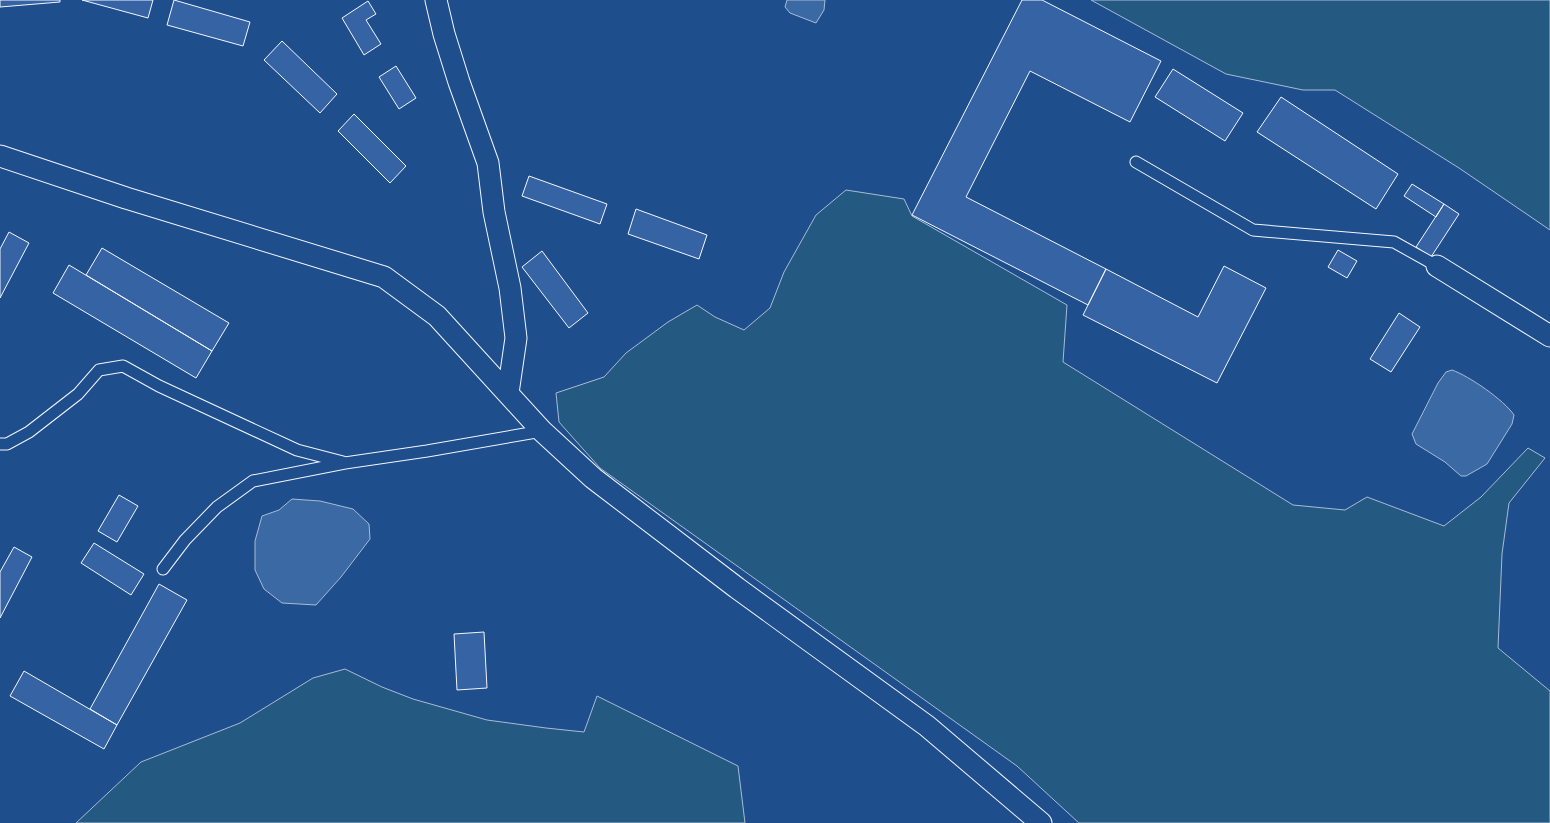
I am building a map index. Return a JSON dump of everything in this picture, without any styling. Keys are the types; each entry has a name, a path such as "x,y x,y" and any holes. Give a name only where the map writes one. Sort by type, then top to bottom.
{"street":[{"path":"436,0 444,34 459,82 488,163 494,212 510,288 516,338 508,393"},
{"path":"0,156 126,198 384,277 437,316 542,431 593,478 737,588 927,726 1041,823"},
{"path":"1437,266 1550,336"}],"lane":[{"path":"1136,162 1253,230 1394,242 1437,266"},
{"path":"0,444 7,444 29,432 78,394 99,370 123,366 159,386 298,450 345,463"},
{"path":"163,569 185,540 217,508 253,482 345,463 427,451 542,431"}],"shaded area":[{"path":"787,0 825,0 824,10 816,23 790,13 785,7"},
{"path":"1091,0 1550,0 1550,230 1459,168 1335,90 1303,90 1226,74"},
{"path":"846,190 904,199 912,216 1067,305 1063,362 1293,505 1345,510 1367,497 1444,526 1481,497 1528,448 1545,458 1509,503 1502,554 1498,648 1550,691 1550,823 1079,823 1017,766 600,468 559,422 556,393 604,377 626,353 668,322 697,305 715,317 744,330 770,308 784,272 816,215"},
{"path":"1452,370 1467,377 1486,389 1502,402 1514,415 1512,424 1487,464 1466,476 1461,476 1445,462 1416,444 1412,434 1438,383 1446,372"},
{"path":"292,499 320,501 353,509 369,524 370,539 341,577 316,605 282,603 264,589 255,570 255,541 262,516 279,510"},
{"path":"345,669 382,687 413,699 487,720 546,728 584,732 597,696 738,766 745,823 76,823 141,762 240,723 313,678"}],"building":[{"path":"0,0 60,0 60,2 0,7"},
{"path":"82,0 153,0 148,18"},
{"path":"174,0 250,22 243,46 167,25"},
{"path":"1022,0 1042,0 1161,61 1130,122 1030,71 966,197 1106,269 1088,305 912,215"},
{"path":"368,1 376,14 366,20 381,44 364,55 342,18"},
{"path":"282,41 337,94 320,113 264,60"},
{"path":"396,66 416,98 399,109 379,77"},
{"path":"1173,69 1243,113 1225,141 1155,97"},
{"path":"1281,97 1398,174 1376,209 1257,132"},
{"path":"354,114 406,166 390,183 338,131"},
{"path":"529,176 607,204 600,224 522,196"},
{"path":"1412,184 1444,204 1436,217 1404,196"},
{"path":"1444,204 1459,214 1431,257 1416,247"},
{"path":"636,209 707,235 699,259 628,234"},
{"path":"9,232 29,243 0,298 0,249"},
{"path":"102,248 229,323 212,351 86,275"},
{"path":"1338,250 1357,261 1347,278 1328,267"},
{"path":"542,251 588,313 569,328 522,267"},
{"path":"69,265 212,351 196,378 53,293"},
{"path":"1224,266 1266,288 1217,383 1083,315 1106,269 1198,317"},
{"path":"1399,313 1420,327 1391,372 1370,359"},
{"path":"119,495 138,506 117,542 98,531"},
{"path":"94,543 144,574 131,595 81,563"},
{"path":"14,547 32,557 0,618 0,572"},
{"path":"159,584 187,600 117,725 90,709"},
{"path":"484,632 487,688 457,690 454,634"},
{"path":"24,671 117,725 104,749 10,696"}]}
